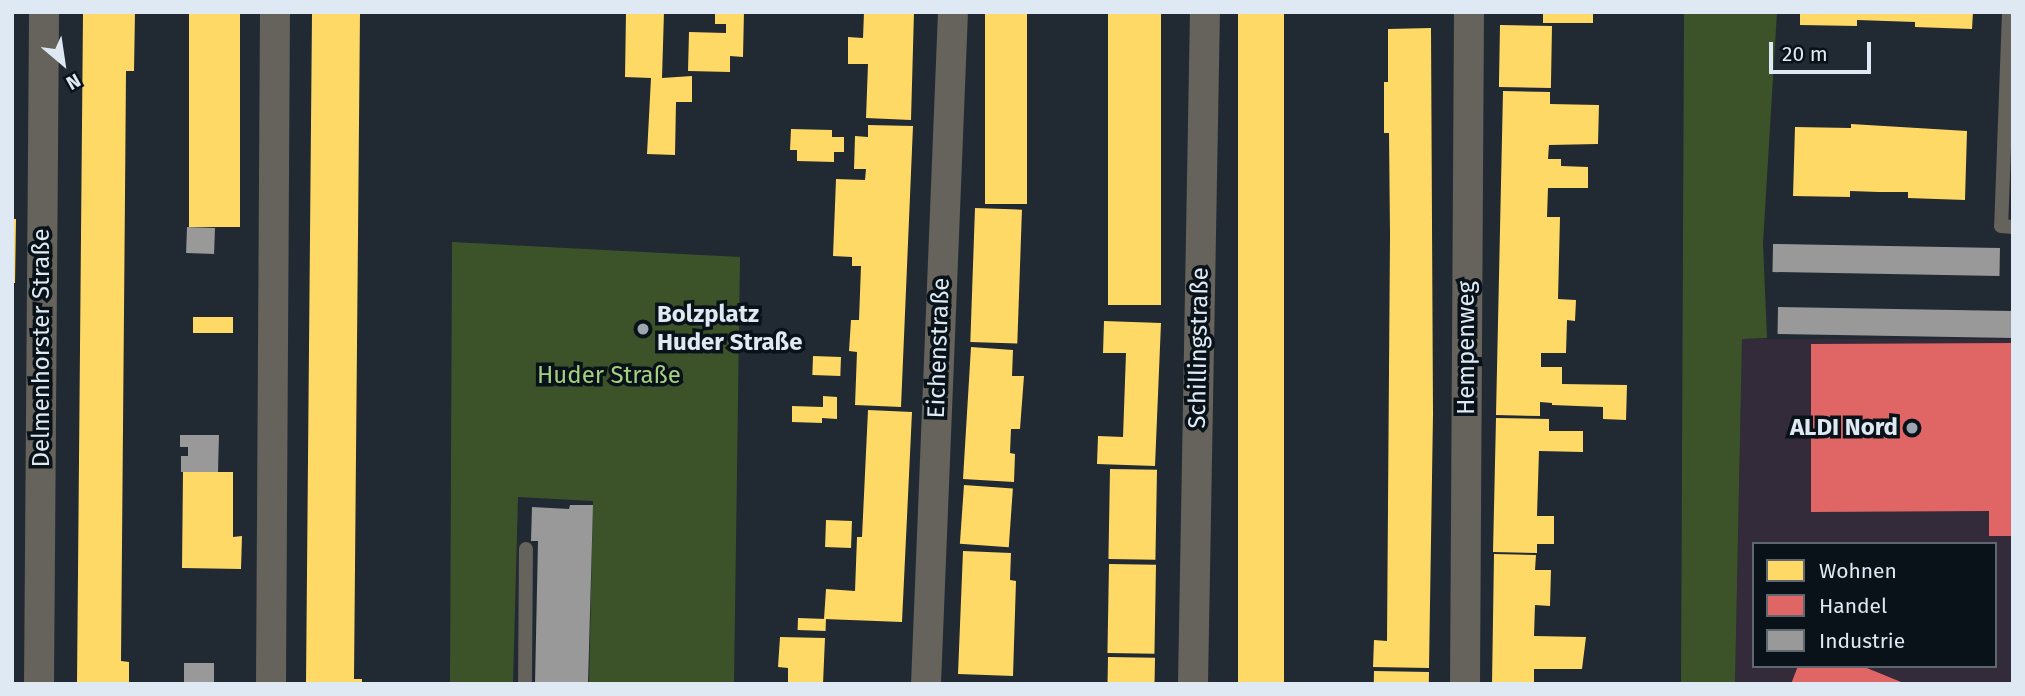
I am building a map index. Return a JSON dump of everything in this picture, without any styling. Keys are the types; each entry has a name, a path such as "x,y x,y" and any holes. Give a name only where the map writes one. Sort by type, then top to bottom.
{"street":[{"name":"Delmenhorster Straße","path":"39,684 44,12"},
{"path":"271,684 275,12"},
{"name":"Eichenstraße","path":"926,684 953,12"},
{"name":"Schillingstraße","path":"1193,684 1205,12"},
{"name":"Hempenweg","path":"1465,684 1469,12"}],"lane":[{"path":"2008,12 2001,226 2013,227"},
{"path":"525,684 526,549"}],"shaded area":[{"path":"1742,339 2013,339 2013,684 1735,684"}],"green space":[{"path":"1684,12 1777,12 1763,243 1767,338 1742,339 1735,684 1681,684"},
{"name":"Huder Straße","path":"452,242 740,257 734,684 589,684 593,501 518,497 513,684 450,684"}],"building: Wohnen":[{"path":"83,12 135,12 134,71 126,71 121,661 129,662 129,684 77,684"},
{"path":"189,12 240,12 240,227 189,227"},
{"path":"312,12 360,12 354,679 362,679 362,684 306,684"},
{"path":"626,12 664,12 662,78 692,76 692,102 676,102 675,155 647,154 651,78 625,77"},
{"path":"715,12 744,12 743,57 730,56 730,72 688,71 689,32 726,33 726,24 715,24"},
{"path":"864,12 914,12 911,120 866,118 868,64 848,64 848,37 863,38"},
{"path":"985,12 1027,12 1027,204 985,204"},
{"path":"1108,12 1161,12 1161,305 1108,305"},
{"path":"1238,12 1284,12 1284,684 1238,684"},
{"path":"1543,12 1593,12 1593,23 1543,23"},
{"path":"1800,12 1973,12 1972,29 1915,27 1915,22 1857,20 1857,26 1800,25"},
{"path":"1500,25 1552,26 1551,88 1499,87"},
{"path":"1431,28 1433,414 1429,668 1373,667 1374,640 1387,641 1390,235 1389,133 1384,133 1384,82 1388,82 1388,29"},
{"path":"1503,91 1550,92 1550,104 1599,105 1598,144 1549,145 1548,159 1561,159 1561,166 1588,167 1588,188 1548,188 1547,217 1560,217 1558,299 1576,300 1575,321 1567,320 1566,353 1541,353 1541,367 1562,367 1562,384 1627,385 1626,420 1603,419 1603,407 1540,402 1540,416 1496,415"},
{"path":"1851,124 1967,131 1965,200 1908,198 1908,192 1850,191 1850,197 1793,196 1795,127 1851,128"},
{"path":"868,125 913,126 901,407 855,405 857,352 849,351 851,320 859,320 861,266 852,266 852,257 833,256 836,179 865,180 866,169 854,169 855,136 868,137"},
{"path":"791,129 832,130 832,137 844,137 844,152 834,152 834,162 797,161 797,150 790,150"},
{"path":"975,208 1022,210 1017,344 970,342"},
{"path":"12,219 16,219 15,283 12,283"},
{"path":"193,317 233,317 233,333 193,333"},
{"path":"1104,321 1161,323 1155,466 1097,464 1098,436 1123,437 1126,353 1103,353"},
{"path":"971,347 1013,350 1012,376 1024,376 1020,429 1011,429 1010,453 1015,454 1014,482 963,479"},
{"path":"813,356 841,357 840,376 812,375"},
{"path":"823,396 837,397 837,419 822,418 822,423 792,422 792,406 823,407"},
{"path":"868,410 912,412 902,622 824,619 826,589 855,591 857,537 862,537"},
{"path":"1496,418 1549,419 1549,431 1583,431 1583,452 1539,451 1537,516 1554,516 1554,544 1537,544 1537,553 1493,552"},
{"path":"1110,469 1157,470 1155,560 1108,559"},
{"path":"183,472 233,472 233,537 242,536 241,569 182,568"},
{"path":"964,485 1013,488 1009,547 960,544"},
{"path":"826,520 852,521 851,548 825,547"},
{"path":"963,551 1011,553 1010,580 1016,581 1013,676 958,674"},
{"path":"1494,554 1536,555 1535,570 1551,570 1550,606 1535,605 1534,636 1586,637 1582,669 1534,669 1534,684 1492,684"},
{"path":"1109,564 1156,565 1154,654 1107,653"},
{"path":"798,618 826,619 826,631 798,630"},
{"path":"780,637 825,638 823,684 788,684 788,668 778,667"},
{"path":"1108,657 1155,658 1155,684 1108,684"},
{"path":"1374,671 1429,672 1429,684 1374,684"}],"building: Handel":[{"name":"ALDI Nord","path":"2013,343 2013,536 1989,536 1989,511 1811,512 1811,344"},
{"path":"1797,668 1867,668 1906,684 1791,684"}],"building: Industrie":[{"path":"187,227 215,228 214,254 186,253"},
{"path":"1773,244 2000,248 1999,276 1773,272"},
{"path":"1778,307 2013,311 2012,338 1778,334"},
{"path":"180,435 219,435 218,472 181,472 181,456 188,456 188,447 180,447"},
{"path":"570,505 593,505 588,684 535,684 538,541 531,541 532,507 569,509"},
{"path":"184,663 214,663 214,684 184,684"}],"place":[{"name":"Bolzplatz Huder Straße","path":"643,329"},
{"name":"ALDI Nord","path":"1912,428"}]}
